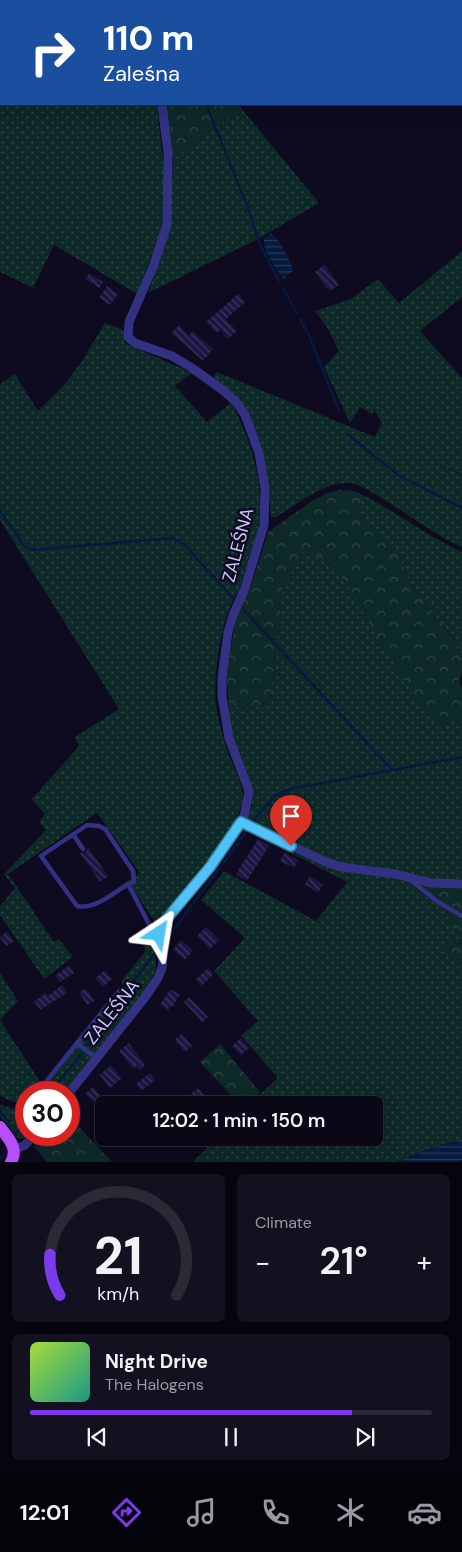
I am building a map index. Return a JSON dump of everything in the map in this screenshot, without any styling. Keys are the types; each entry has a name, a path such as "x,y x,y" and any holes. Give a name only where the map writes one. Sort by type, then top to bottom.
{"main road":[{"path":"0,1127 10,1141 12,1156"}],"street":[{"name":"ZALEŚNA","path":"79,1081 158,978 163,959 159,934 164,922 210,867 241,822 249,791 229,738 222,696 222,677 228,632 245,588 264,525 265,489 259,453 245,415 237,403 212,380 172,356 135,342 128,337 129,322 153,267 166,225 169,174 162,105"},
{"path":"241,822 324,861 341,867 395,874 431,883 462,884"},
{"path":"12,1156 24,1146"}],"lane":[{"path":"87,825 99,826 105,829 134,871 134,882 128,884 92,906 84,908 77,906 41,856 87,825"},
{"path":"73,834 83,849"},
{"path":"408,877 438,902 462,916"},
{"path":"128,884 150,926 159,934"},
{"path":"47,1081 121,989"},
{"path":"77,1043 97,1059"}],"green space":[{"path":"0,105 157,105 164,171 162,228 137,294 54,245 33,288 0,272"},
{"path":"166,105 239,105 241,108 173,159"},
{"path":"241,108 319,203 258,239 148,293 171,224 173,159"},
{"path":"462,251 462,297 420,331 462,378 462,474 428,460 462,475 462,547 354,483 338,484 326,488 276,517 271,517 268,490 256,433 214,379 214,375 217,372 375,437 382,423 374,410 372,414 360,407 350,423 324,367 339,351 328,329 315,311 351,299 378,279 399,303"},
{"path":"105,323 123,330 125,342 129,345 192,373 175,386 207,422 231,403 251,447 260,496 258,528 250,559 239,590 227,614 223,629 217,662 215,692 221,728 243,797 238,816 228,834 156,924 128,881 140,873 97,813 8,874 54,942 59,939 73,957 44,979 0,915 0,906 15,888 4,874 46,830 39,822 45,814 32,799 79,746 75,737 119,709 0,520 0,384 15,374 38,411 63,386 82,361"},
{"path":"340,490 354,491 363,495 359,513 388,539 402,562 409,581 453,639 462,658 462,672 459,681 462,687 462,714 442,728 424,712 335,567 305,549 282,589 270,701 253,708 229,706 226,673 237,613 251,586 268,532 312,501 327,493"},
{"path":"363,495 462,552 462,658 453,639 409,581 402,562 358,513"},
{"path":"305,548 335,567 363,611 456,720 462,714 462,882 449,883 349,866 321,858 246,819 251,811 251,791 233,741 229,706 253,708 270,701 282,589"},
{"path":"254,831 316,861 394,876 407,881 447,910 462,945 453,941 449,956 462,964 462,1139 429,1149 397,1162 193,1162 209,1146 383,1146 383,1096 258,1096 278,1078 241,1036 258,1021 214,971 245,938 201,900 224,871 316,921 347,882 252,833"},
{"path":"416,883 447,888 462,888 462,914 431,895"},
{"path":"447,910 462,919 462,941 450,923"},
{"path":"143,935 152,939 156,962 155,972 144,992 73,1081 50,1081 124,986 121,981 145,952"},
{"path":"453,941 462,945 462,964 449,956 446,947"},
{"path":"0,973 18,1001 0,1020"},
{"path":"0,1020 40,1081 15,1081 15,1102 7,1100 0,1095"},
{"path":"220,1044 260,1092 256,1096 232,1096 200,1062"},
{"path":"0,1104 15,1109 15,1134 0,1116"},
{"path":"80,1128 112,1162 47,1162 34,1146 80,1146"}],"water":[{"path":"271,234 282,246 294,270 284,279 265,248 264,238"},
{"path":"462,1139 462,1160 455,1162 397,1162 429,1149"}],"building":[{"path":"324,265 339,285 330,291 315,272"},
{"path":"89,273 103,282 99,288 85,279"},
{"path":"107,286 118,294 110,305 99,298"},
{"path":"238,294 245,302 226,319 237,331 228,339 220,330 217,333 206,322"},
{"path":"179,325 189,335 193,331 213,349 203,361 171,333"},
{"path":"258,839 269,846 247,881 236,874"},
{"path":"88,847 108,876 100,882 80,853 86,852"},
{"path":"284,853 298,860 294,868 280,861"},
{"path":"310,876 323,885 318,893 305,884"},
{"path":"206,927 219,940 210,949 197,936"},
{"path":"7,931 14,941 6,946 0,937"},
{"path":"181,940 193,951 185,960 173,950"},
{"path":"69,966 74,973 60,982 55,975"},
{"path":"208,968 214,974 201,986 196,979"},
{"path":"105,970 112,979 103,987 95,978"},
{"path":"62,985 67,993 40,1010 34,1001 46,993 48,996"},
{"path":"86,988 94,1001 87,1005 79,992"},
{"path":"170,989 180,995 168,1010 160,1005"},
{"path":"189,997 208,1017 202,1022 184,1002"},
{"path":"182,1034 192,1046 185,1052 174,1040"},
{"path":"241,1038 249,1048 241,1055 232,1046"},
{"path":"129,1043 145,1065 140,1070 137,1066 133,1069 119,1051"},
{"path":"111,1065 122,1078 110,1088 100,1075"},
{"path":"150,1073 155,1080 141,1091 136,1084"},
{"path":"93,1087 101,1096 95,1096 93,1102 85,1094"},
{"path":"198,1088 205,1096 189,1096"}],"waterway":[{"path":"206,105 248,208 261,247 279,281"},
{"path":"282,287 297,313"},
{"path":"300,319 309,335 339,411"},
{"path":"347,434 398,475 462,508"},
{"path":"0,511 25,547 32,550 173,538 184,544 233,598"},
{"path":"243,609 392,770"},
{"path":"252,823 275,796 290,789 462,757"},
{"path":"167,939 247,831"},
{"path":"87,1046 154,954"},
{"path":"59,1081 82,1053"},
{"path":"0,1111 9,1122"},
{"path":"0,1159 3,1156"}],"route":[{"path":"159,934 164,922 210,867 241,822 291,846"}]}
